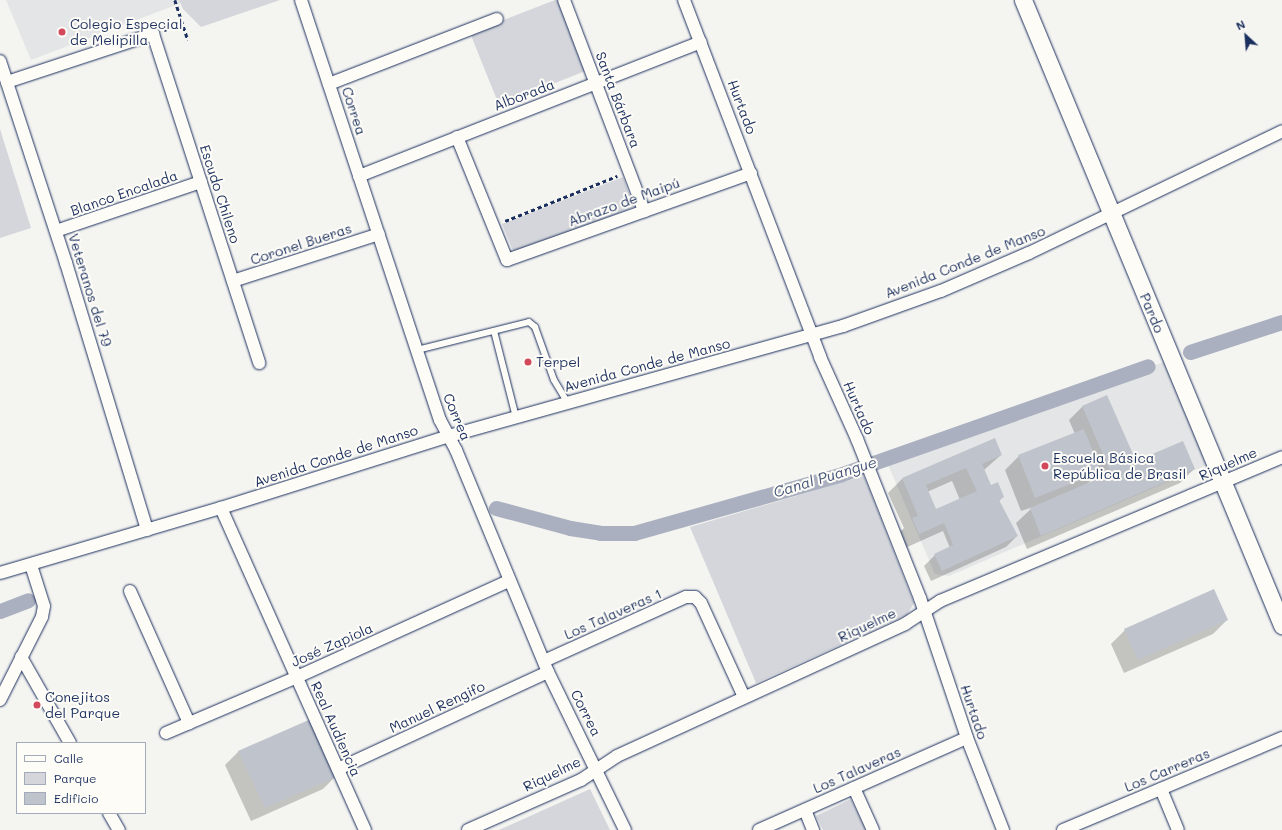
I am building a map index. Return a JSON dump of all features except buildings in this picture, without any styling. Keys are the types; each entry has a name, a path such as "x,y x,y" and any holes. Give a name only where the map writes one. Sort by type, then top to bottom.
{"street":[{"name":"Correa","path":"301,0 440,420 449,436 508,581 546,667 625,830"},
{"name":"Santa Bárbara","path":"564,0 644,211"},
{"name":"Hurtado","path":"684,0 812,335 857,439 925,612 967,738 1003,830"},
{"name":"Pardo","path":"1023,0 1282,625"},
{"path":"329,84 498,19"},
{"path":"7,82 153,34"},
{"name":"Escudo Chileno","path":"153,34 259,363"},
{"name":"Alborada","path":"359,176 701,42"},
{"name":"Veteranos del 79","path":"1,67 56,231 147,530"},
{"name":"Avenida Conde de Manso","path":"0,573 221,508 449,436 812,335 941,291 1112,215 1282,131"},
{"path":"457,137 493,225"},
{"name":"Abrazo de Maipú","path":"493,225 507,260 751,173"},
{"name":"Blanco Encalada","path":"56,231 201,182"},
{"name":"Coronel Bueras","path":"233,281 379,234"},
{"name":"Riquelme","path":"468,830 581,780 596,768 744,697 905,624 940,601 1224,483 1282,457"},
{"name":"Real Audiencia","path":"221,508 365,830"},
{"path":"0,700 42,617 44,606 31,565"},
{"name":"José Zapiola","path":"166,733 297,677 508,581"},
{"path":"130,591 189,723"},
{"name":"Los Talaveras 1","path":"546,667 686,597 695,597 701,604 744,697"},
{"path":"21,657 69,742"},
{"name":"Manuel Rengifo","path":"338,769 546,667"},
{"name":"Los Talaveras","path":"759,830 967,738"},
{"name":"Los Carreras","path":"1064,830 1282,738"},
{"path":"854,788 873,830"},
{"path":"1161,789 1178,830"},
{"path":"805,810 813,830"},
{"path":"111,814 119,830"}],"lane":[{"path":"417,350 524,322 532,324 554,380 568,403"},
{"path":"494,331 516,418"}],"path":[{"path":"175,0 188,40"},
{"path":"153,34 183,23"},
{"name":"Abrazo de Maipú","path":"493,225 629,171"}],"shaded area":[{"name":"Colegio Especial de Melipilla","path":"6,0 179,0 181,3 31,60"},
{"name":"Escuela Básica República de Brasil","path":"1164,362 1209,464 949,576 935,574 886,460"}],"green space":[{"path":"179,0 280,0 201,27 183,9"},
{"path":"555,0 560,0 588,70 499,105 470,33"},
{"path":"0,129 31,228 0,238"},
{"path":"623,177 634,207 514,253 502,224"},
{"path":"864,476 914,603 907,615 756,683 690,527"},
{"path":"590,789 610,830 499,830"},
{"path":"851,799 866,830 823,830 816,816"}],"waterway":[{"name":"Canal Puangue","path":"1190,352 1282,322"},
{"name":"Canal Puangue","path":"496,508 570,528 600,533 634,533 842,474 1148,366"},
{"name":"Canal Puangue","path":"0,611 28,600"}],"place":[{"name":"Colegio Especial de Melipilla","path":"62,32"},
{"name":"Terpel","path":"528,362"},
{"name":"Escuela Básica República de Brasil","path":"1045,466"},
{"name":"Conejitos del Parque","path":"37,705"}]}
